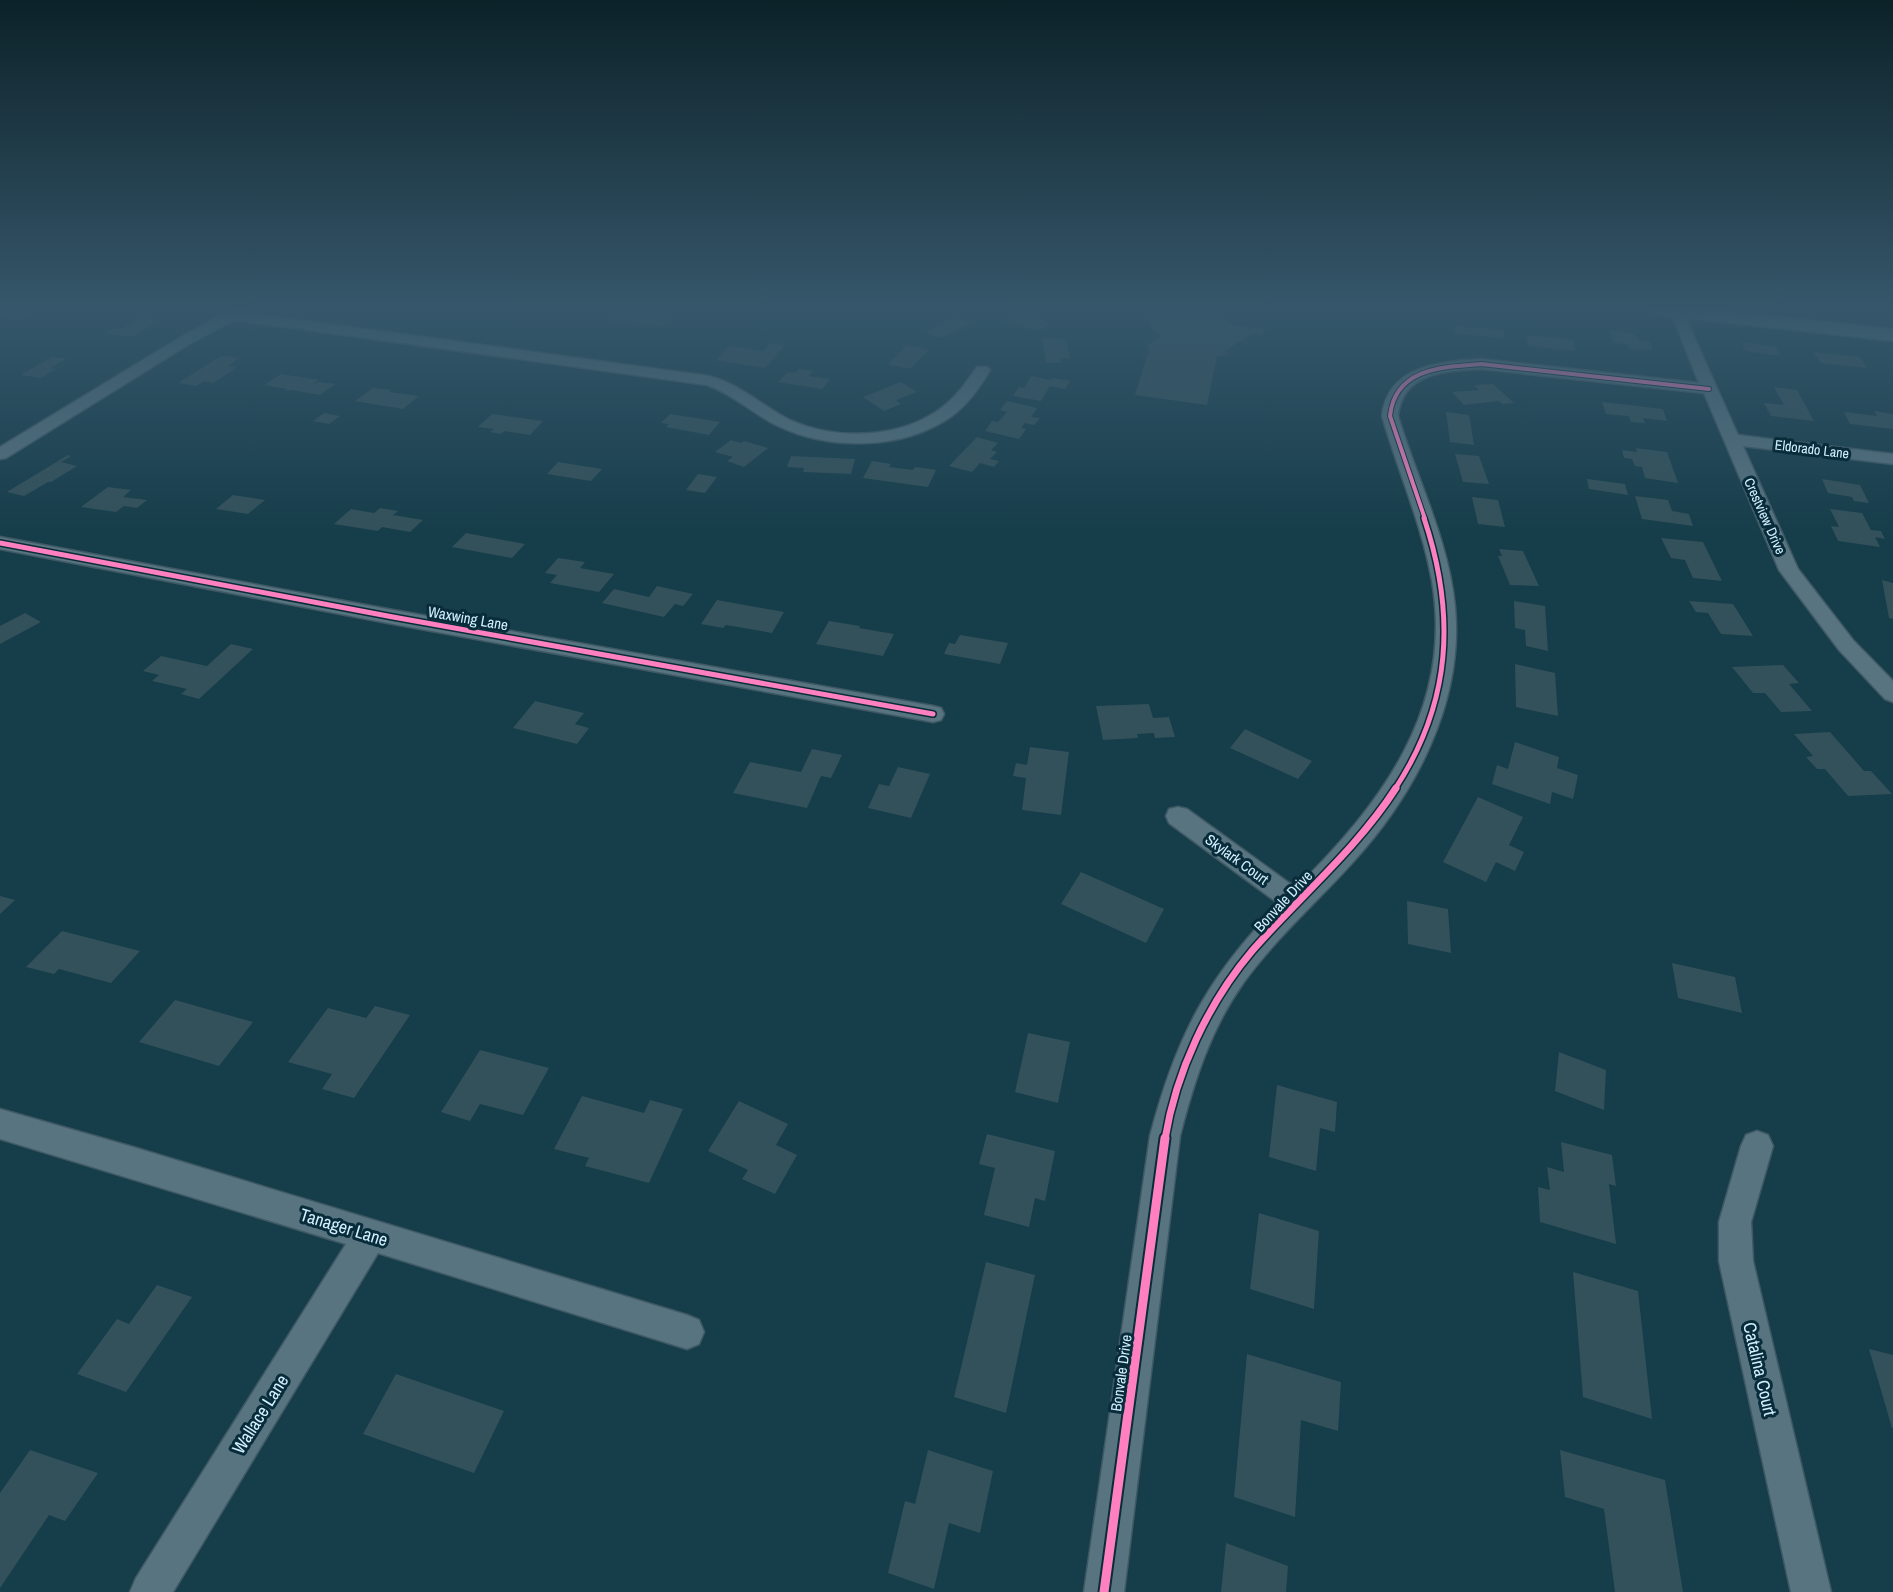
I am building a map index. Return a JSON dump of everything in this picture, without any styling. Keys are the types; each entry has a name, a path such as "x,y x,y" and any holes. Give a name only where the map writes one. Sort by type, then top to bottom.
{"street":[{"path":"0,454 114,384"},
{"path":"719,384 736,390 784,423 818,434 840,437 885,435 926,424 955,406 971,384"},
{"name":"Bonvale Drive","path":"1104,1592 1164,1147 1175,1093 1187,1060 1219,996 1248,956 1364,833 1394,791 1414,754 1435,704 1444,658 1445,608 1440,573 1389,410 1399,388 1405,384"},
{"name":"Bonvale Drive","path":"1668,384 1709,389"},
{"name":"Crestview Drive","path":"1707,384 1790,570 1819,612 1884,676 1893,694"},
{"name":"Eldorado Lane","path":"1731,439 1893,459"},
{"name":"Waxwing Lane","path":"0,543 933,714"},
{"name":"Skylark Court","path":"1178,816 1297,903"},
{"name":"Tanager Lane","path":"0,1124 687,1332"},
{"name":"Catalina Court","path":"1757,1146 1735,1222 1736,1261 1811,1592"},
{"name":"Wallace Lane","path":"150,1592 370,1235"}],"building":[{"path":"335,384 320,395 292,390 284,391 287,389 264,385"},
{"path":"792,384 826,384 822,389"},
{"path":"895,384 905,384 917,392 896,400 901,404 884,411 863,397"},
{"path":"1026,384 1068,384 1065,389 1050,386 1041,401 1013,396 1019,387 1024,388"},
{"path":"1138,384 1211,384 1207,405 1135,395"},
{"path":"1493,384 1514,403 1502,404 1499,401 1464,405 1452,392 1479,390 1474,385"},
{"path":"1774,387 1797,390 1814,421 1771,416 1764,403 1784,405"},
{"path":"373,388 419,396 403,409 355,401"},
{"path":"1007,401 1037,408 1031,417 1040,418 1034,425 1025,423 1021,428 1026,429 1019,439 985,431 992,421 998,422 1007,412 1000,410"},
{"path":"1602,402 1663,409 1667,421 1643,418 1645,423 1631,422 1629,416 1606,414"},
{"path":"1874,411 1893,414 1893,429 1850,424 1844,412 1877,416"},
{"path":"1446,412 1469,415 1474,445 1450,442"},
{"path":"324,413 340,416 329,424 313,421"},
{"path":"492,414 543,421 530,435 504,431 501,434 490,432 494,429 478,427"},
{"path":"670,414 720,422 709,435 666,427 669,424 661,423"},
{"path":"977,437 998,443 991,450 997,452 990,459 999,461 994,467 980,463 972,472 949,466"},
{"path":"731,440 768,448 744,467 727,461 733,457 715,452"},
{"path":"1636,448 1667,452 1678,483 1645,478 1642,467 1635,466 1632,459 1624,458 1622,450 1637,452"},
{"path":"1455,454 1479,456 1489,484 1463,482"},
{"path":"68,455 71,456 61,462 77,466 51,482 24,496 7,492"},
{"path":"791,456 855,459 851,474 803,472 804,468 787,467"},
{"path":"872,461 891,464 889,467 936,470 928,487 863,478"},
{"path":"558,462 602,469 591,481 547,474"},
{"path":"698,474 717,477 705,493 686,490"},
{"path":"1587,479 1625,484 1628,495 1589,489"},
{"path":"1822,479 1860,485 1869,503 1854,501 1852,497 1828,493"},
{"path":"108,487 131,490 123,497 147,500 137,508 124,506 116,512 81,507"},
{"path":"233,495 265,500 248,514 216,509"},
{"path":"1635,496 1668,500 1672,511 1689,514 1693,526 1642,519"},
{"path":"1472,497 1498,500 1505,527 1478,524"},
{"path":"380,508 398,511 393,515 423,520 410,532 382,527 378,531 334,524 351,509 374,513"},
{"path":"1830,509 1862,513 1871,530 1881,531 1885,539 1875,537 1880,547 1838,541 1831,526 1839,527"},
{"path":"466,533 525,544 512,558 452,547"},
{"path":"1661,538 1703,542 1722,581 1693,578 1685,560 1671,558"},
{"path":"1499,549 1523,551 1539,586 1510,585 1498,556 1502,556"},
{"path":"558,558 585,562 580,568 614,574 599,592 550,583 557,575 545,573"},
{"path":"1882,580 1893,583 1893,619 1889,618"},
{"path":"657,586 693,594 683,606 675,604 664,617 602,603 614,589 649,597"},
{"path":"717,600 784,612 772,633 726,625 723,628 701,624"},
{"path":"1514,601 1545,606 1548,651 1526,646 1525,630 1515,628"},
{"path":"1689,601 1733,604 1753,636 1721,634 1708,613 1696,612"},
{"path":"25,613 41,622 0,644 0,626"},
{"path":"829,621 894,634 883,656 816,644"},
{"path":"960,635 1008,643 1000,664 944,654 949,643 955,644"},
{"path":"231,644 253,649 199,699 181,694 187,689 152,681 159,675 143,671 161,656 207,666"},
{"path":"1515,664 1555,673 1558,716 1516,707"},
{"path":"1783,665 1799,683 1789,684 1812,711 1781,712 1765,693 1753,693 1732,667"},
{"path":"535,701 584,713 575,724 589,728 577,744 513,728"},
{"path":"1149,704 1153,718 1169,717 1175,737 1155,738 1154,733 1137,734 1138,738 1103,740 1096,706"},
{"path":"1245,729 1312,761 1298,779 1230,748"},
{"path":"1830,732 1864,771 1871,771 1892,794 1848,796 1825,769 1817,769 1806,757 1813,756 1794,734"},
{"path":"1515,742 1559,757 1557,768 1578,775 1573,799 1552,792 1550,804 1492,784 1497,765 1508,769"},
{"path":"1030,747 1069,752 1061,815 1022,810 1026,778 1013,776 1016,763 1027,765"},
{"path":"812,749 842,755 831,778 821,776 807,808 733,793 750,762 801,772"},
{"path":"898,767 930,774 911,818 868,808 879,784 889,786"},
{"path":"1478,797 1523,817 1509,845 1524,852 1515,871 1496,862 1486,882 1443,862"},
{"path":"1081,872 1164,909 1146,943 1061,904"},
{"path":"0,896 15,900 0,914"},
{"path":"1407,901 1448,909 1451,953 1408,944"},
{"path":"62,931 140,951 111,983 59,969 54,974 26,967"},
{"path":"1672,963 1735,977 1742,1013 1678,998"},
{"path":"175,1000 253,1022 219,1066 139,1042"},
{"path":"375,1006 410,1015 354,1098 322,1089 332,1074 288,1062 328,1008 366,1018"},
{"path":"1028,1033 1070,1042 1058,1103 1015,1092"},
{"path":"480,1050 549,1068 523,1115 480,1104 470,1121 441,1112"},
{"path":"1559,1052 1606,1070 1604,1110 1555,1091"},
{"path":"1277,1085 1337,1102 1335,1132 1320,1128 1316,1171 1269,1157"},
{"path":"582,1096 644,1113 650,1100 683,1109 649,1183 585,1166 589,1158 554,1149"},
{"path":"739,1101 788,1124 776,1145 797,1155 775,1194 742,1179 748,1170 708,1151"},
{"path":"987,1134 1055,1151 1045,1201 1035,1198 1029,1227 984,1215 995,1168 979,1164"},
{"path":"1561,1142 1612,1155 1616,1186 1609,1184 1616,1244 1540,1222 1538,1187 1550,1190 1547,1167 1564,1172"},
{"path":"1259,1213 1319,1231 1314,1309 1250,1289"},
{"path":"986,1262 1035,1275 1006,1413 954,1397"},
{"path":"1573,1272 1638,1291 1652,1419 1583,1397"},
{"path":"157,1285 192,1297 126,1392 77,1374 117,1319 129,1324"},
{"path":"1869,1349 1893,1355 1893,1428 1892,1428"},
{"path":"1247,1354 1341,1382 1338,1431 1301,1420 1295,1517 1234,1497"},
{"path":"396,1374 504,1411 474,1473 363,1434"},
{"path":"30,1450 98,1473 65,1521 49,1515 0,1588 0,1493"},
{"path":"928,1450 993,1471 980,1533 949,1523 934,1589 888,1573 905,1501 915,1504"},
{"path":"1560,1450 1665,1480 1683,1592 1615,1592 1604,1509 1565,1497"},
{"path":"1226,1543 1288,1566 1286,1592 1221,1592"}],"cycle path":[{"path":"1104,1592 1165,1136 1187,1064 1201,1029 1234,973 1269,932 1346,854 1399,784 1426,728 1435,699 1442,669 1445,608 1437,559 1390,416 1392,401 1398,389 1404,384"},
{"path":"1666,384 1709,389"},
{"path":"0,543 393,617 933,714"}]}
